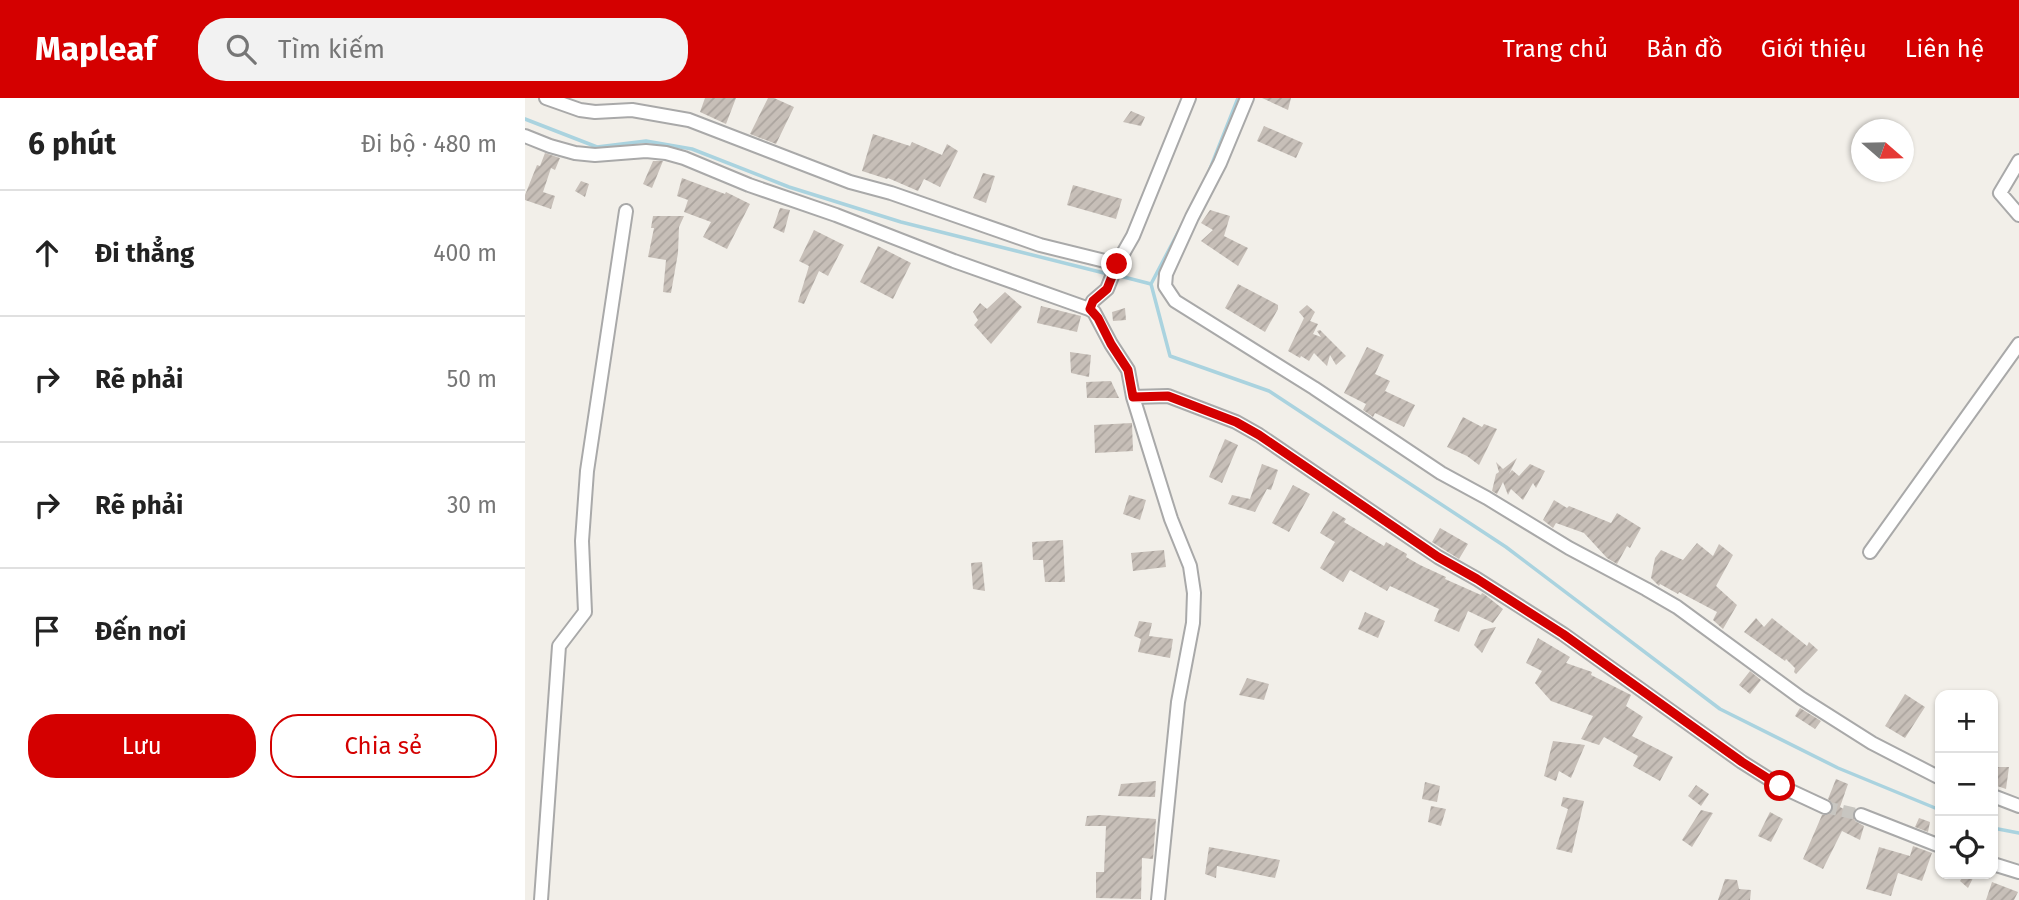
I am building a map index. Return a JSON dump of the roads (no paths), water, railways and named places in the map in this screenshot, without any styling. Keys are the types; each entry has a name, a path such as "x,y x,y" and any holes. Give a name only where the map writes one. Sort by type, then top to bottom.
{"street":[{"path":"546,98 580,110 632,110 689,120 850,182 912,200 1040,245 1116,266"},
{"path":"1090,309 1093,301 1107,289 1133,236 1189,98"},
{"path":"1247,98 1220,163 1166,274 1165,286 1175,301 1292,373 1441,473 1677,607 1801,698 1872,743 1935,775"},
{"path":"525,136 575,153 595,155 646,151 684,158 749,185 1090,309 1098,318 1128,370 1133,397 1171,519 1190,566 1193,623 1178,702 1158,900"},
{"path":"2019,161 2000,193 2019,215"},
{"path":"541,900 559,646 585,612 582,541 587,471 626,211"},
{"path":"1870,552 2019,344"},
{"path":"1133,397 1168,396 1236,422 1259,435 1438,557 1563,634 1742,762 1780,786 1825,807"},
{"path":"1998,798 2019,806"},
{"path":"1861,815 1935,844"},
{"path":"1998,866 2019,872"}],"waterway":[{"path":"1208,174 1238,98"},
{"path":"525,119 597,147 646,141 692,149 789,187 901,222 1108,274"},
{"path":"1182,225 1151,284 1170,356 1269,391 1506,547 1720,709 1838,768 1935,808"},
{"path":"1116,275 1151,284"},
{"path":"1998,829 2019,833"}],"tunnel":[{"path":"1825,807 1861,815"}]}
